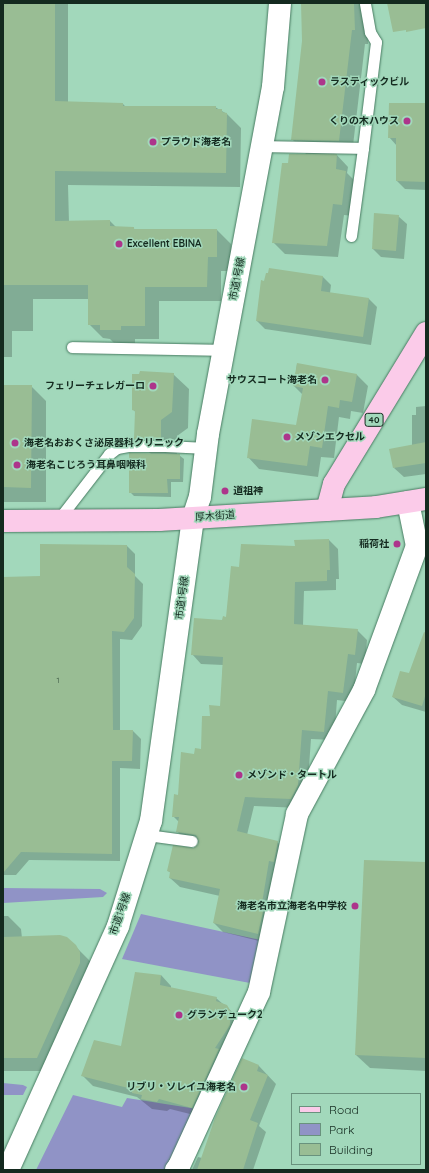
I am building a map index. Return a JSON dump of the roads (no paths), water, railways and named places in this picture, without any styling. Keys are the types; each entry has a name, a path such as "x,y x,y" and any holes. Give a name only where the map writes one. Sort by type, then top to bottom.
{"main road":[{"name":"40","path":"327,510 334,484 426,333"},
{"name":"厚木街道","path":"3,521 159,520 327,510 417,501"}],"street":[{"name":"市道1号線","path":"8,1170 118,926 151,820 163,743 164,719 193,518 200,497 224,350 273,86 280,3"},
{"path":"176,1170 259,992 297,814 364,690 417,546 417,501"}],"lane":[{"path":"351,236 376,42 370,32 365,3"},
{"path":"263,146 363,148"},
{"path":"72,347 224,350"},
{"path":"57,521 109,454 117,448 128,446 207,448"},
{"path":"147,835 192,841"}],"place":[{"name":"ラスティックビル","path":"322,82"},
{"name":"くりの木ハウス","path":"407,121"},
{"name":"プラウド海老名","path":"153,142"},
{"name":"Excellent EBINA","path":"119,244"},
{"name":"サウスコート海老名","path":"325,380"},
{"name":"フェリーチェレガーロ","path":"153,386"},
{"name":"メゾンエクセル","path":"287,437"},
{"name":"海老名おおくさ泌尿器科クリニック","path":"15,443"},
{"name":"海老名こじろう耳鼻咽喉科","path":"17,465"},
{"name":"道祖神","path":"225,491"},
{"name":"稲荷社","path":"397,544"},
{"name":"メゾンド・タートル","path":"239,775"},
{"name":"海老名市立海老名中学校","path":"355,906"},
{"name":"グランデューク2","path":"179,1015"},
{"name":"リブリ・ソレイユ海老名","path":"244,1087"}]}
